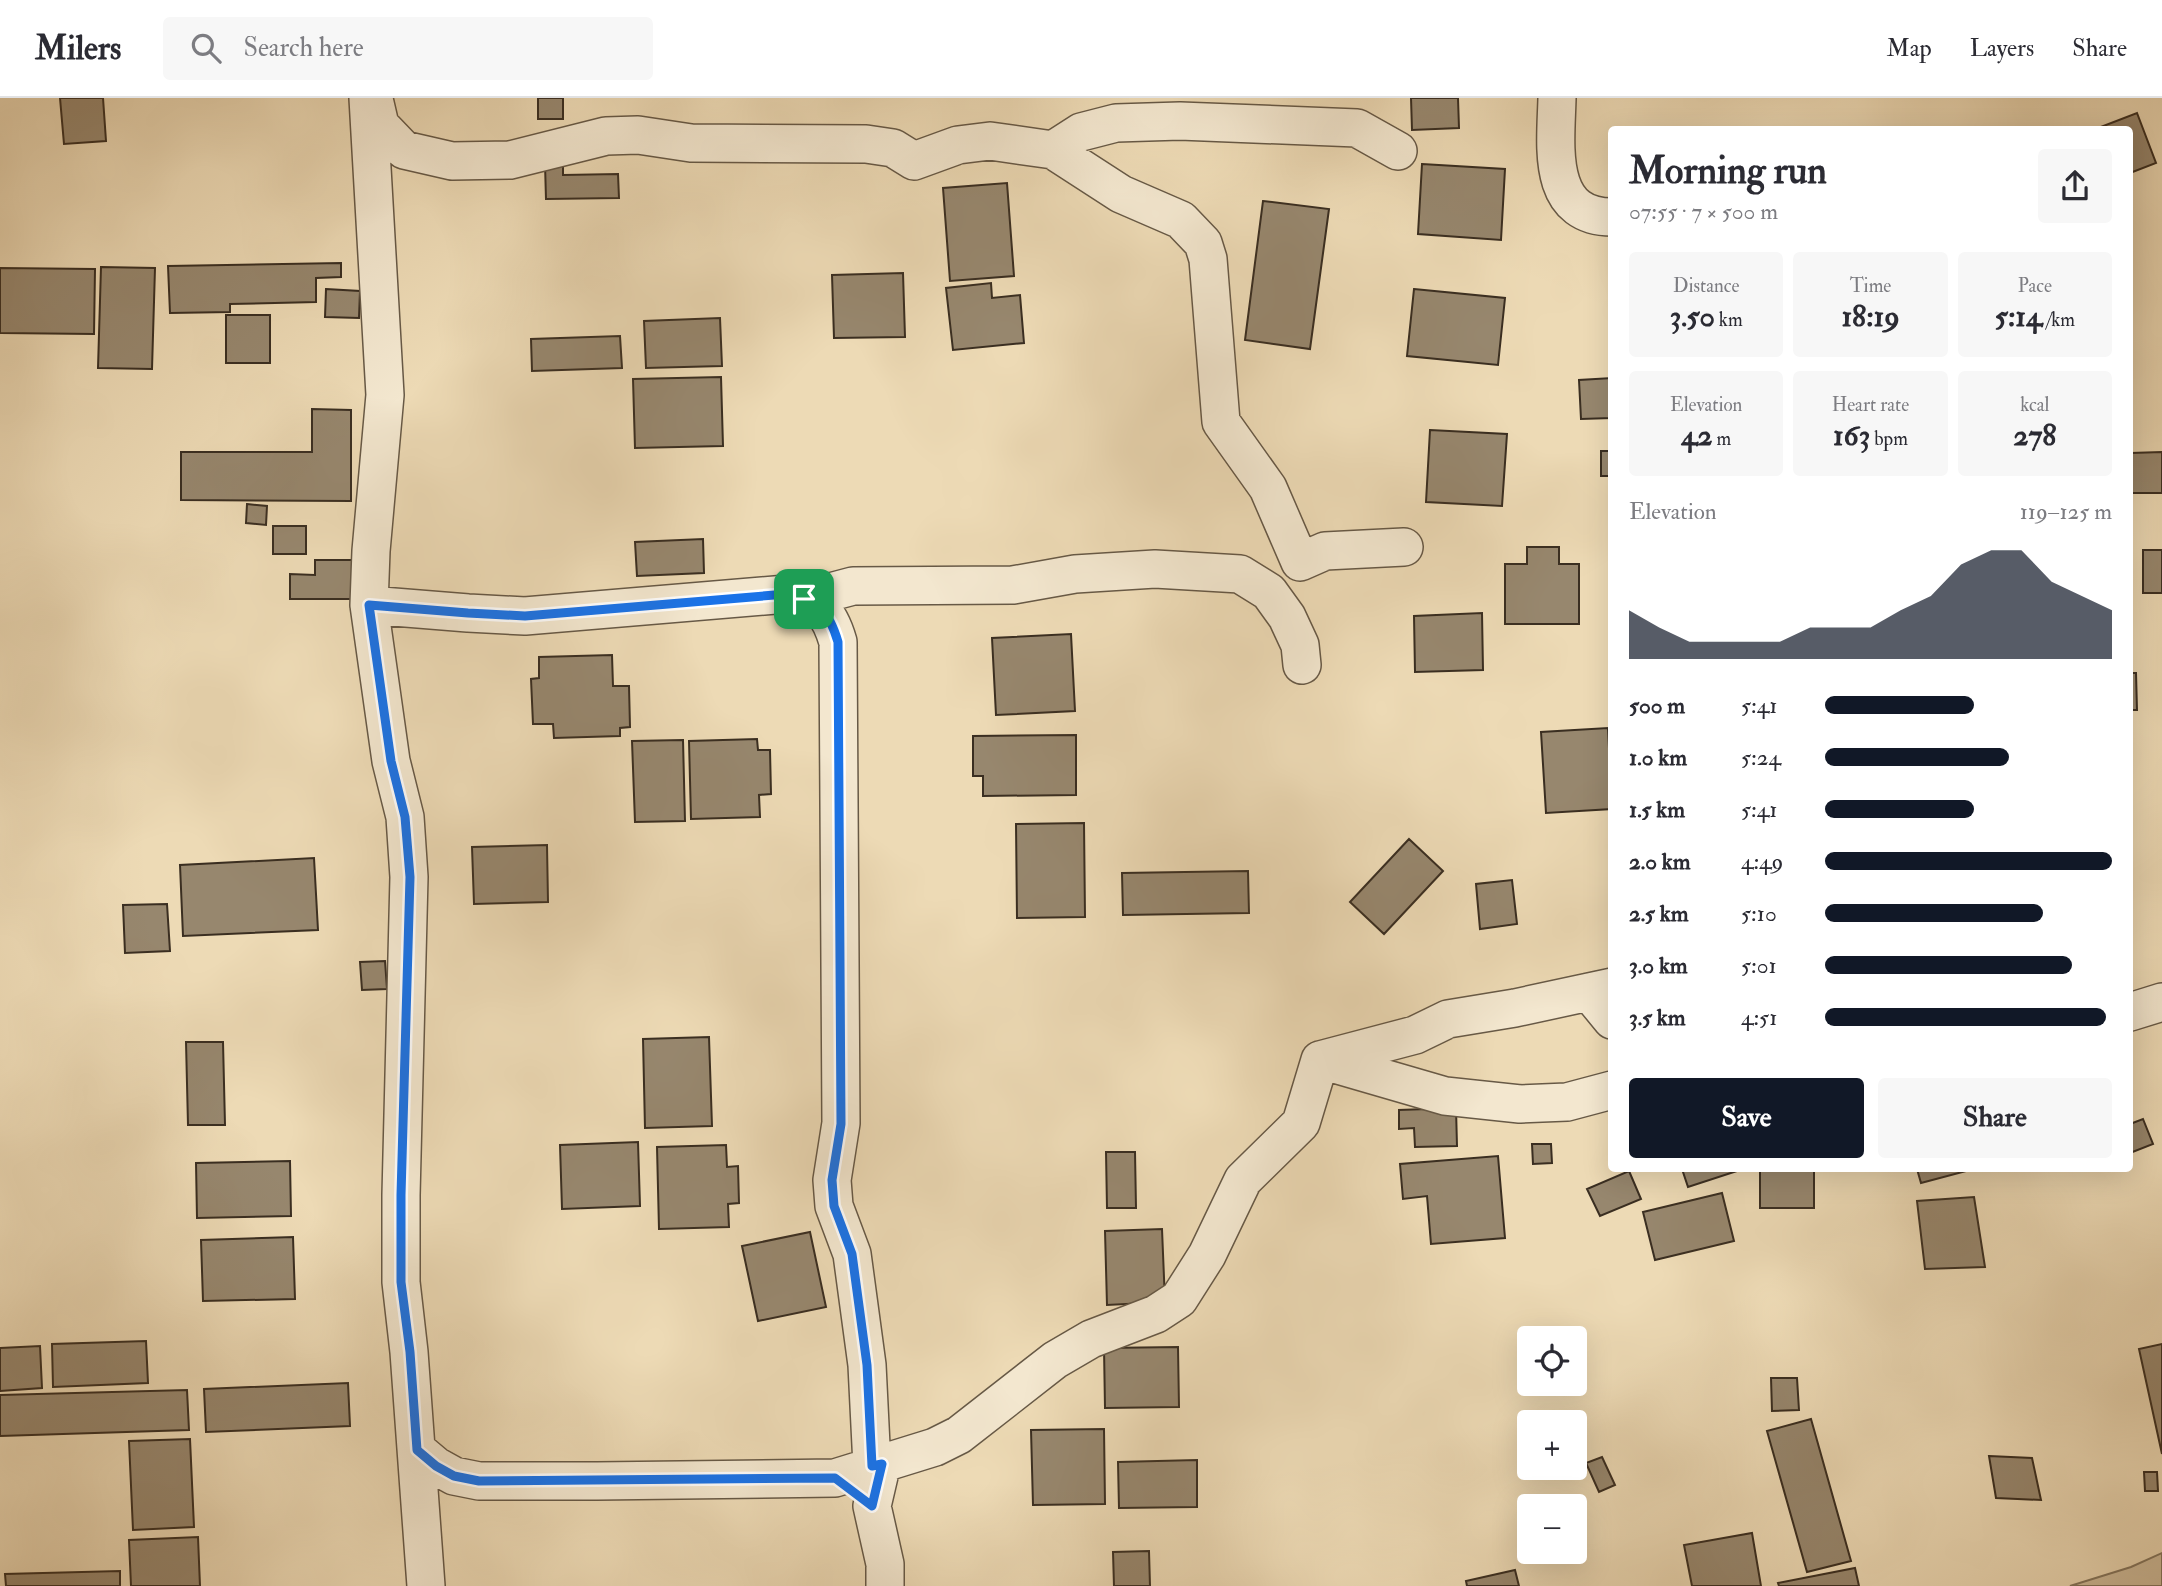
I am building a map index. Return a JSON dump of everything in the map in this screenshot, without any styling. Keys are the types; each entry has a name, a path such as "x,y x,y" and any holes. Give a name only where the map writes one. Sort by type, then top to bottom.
{"street":[{"path":"368,98 385,395 369,605 391,761 405,817 410,877 401,1282 410,1352 426,1586"},
{"path":"374,98 380,125 404,150 452,161 510,160 606,136 638,135 691,142 866,144 893,148 914,161 958,145 990,141 1053,150 1121,194 1181,219 1203,243 1208,259 1221,422 1268,488 1300,562"},
{"path":"1557,98 1556,159 1564,192 1578,208 1597,217 1608,217"},
{"path":"1053,150 1081,132 1116,123 1180,121 1357,128 1398,151"},
{"path":"804,599 853,586 1013,585 1075,574 1155,569 1240,574 1300,562 1325,551 1404,547"},
{"path":"1240,574 1269,592 1287,617 1300,645 1301,665"},
{"path":"369,605 525,616 787,594 819,607 832,622 838,642 841,1124 832,1180 834,1206 852,1254 867,1365 877,1465 872,1506 885,1564 885,1586"},
{"path":"1320,1060 1415,1035 1448,1019 1515,1008 1600,989 1608,1010"},
{"path":"2133,1011 2162,1002"},
{"path":"417,1450 436,1466 454,1476 479,1481 835,1478 936,1447 959,1435 1055,1360 1091,1339 1156,1314 1179,1299 1207,1255 1243,1180 1301,1124 1320,1060"},
{"path":"1320,1060 1445,1096 1520,1104 1567,1102 1608,1091"},
{"path":"835,1478 872,1506"}],"shaded area":[{"path":"2162,1553 2162,1586 2070,1586 2131,1567"}],"building":[{"path":"60,98 103,98 106,141 64,144"},
{"path":"538,98 563,98 563,119 538,119"},
{"path":"1411,98 1458,98 1459,128 1412,130"},
{"path":"2137,113 2156,163 2133,172 2133,126 2103,126"},
{"path":"545,164 563,164 563,175 618,174 619,198 546,199"},
{"path":"1422,164 1505,169 1501,240 1418,234"},
{"path":"1007,183 1014,276 950,281 943,188"},
{"path":"1263,201 1329,209 1310,349 1245,340"},
{"path":"341,263 341,277 316,278 316,302 230,304 230,312 170,313 168,266"},
{"path":"101,267 155,268 152,369 98,368"},
{"path":"0,268 95,269 94,334 0,333"},
{"path":"903,273 905,337 834,338 832,275"},
{"path":"991,283 992,298 1020,295 1024,343 953,350 946,288"},
{"path":"326,289 360,291 359,318 325,317"},
{"path":"1414,289 1505,298 1498,365 1407,356"},
{"path":"226,315 270,315 270,363 226,363"},
{"path":"720,318 722,366 646,368 644,321"},
{"path":"620,336 622,368 532,371 531,339"},
{"path":"721,377 723,446 635,448 633,379"},
{"path":"1608,378 1608,418 1581,419 1579,380"},
{"path":"312,409 351,410 351,501 181,500 181,452 312,452"},
{"path":"1430,430 1507,434 1502,506 1426,502"},
{"path":"1601,451 1608,451 1608,476 1601,476"},
{"path":"2162,452 2162,493 2133,493 2133,453"},
{"path":"247,504 267,506 266,525 246,523"},
{"path":"273,526 306,526 306,554 273,554"},
{"path":"703,539 704,573 637,576 635,542"},
{"path":"1527,547 1559,547 1559,564 1579,564 1579,624 1505,624 1505,564 1527,564"},
{"path":"2143,550 2162,550 2162,593 2143,593"},
{"path":"315,560 353,560 353,599 290,599 290,574 315,575"},
{"path":"1482,613 1483,670 1415,672 1414,616"},
{"path":"1071,634 1075,711 996,715 992,638"},
{"path":"612,655 613,686 629,686 630,727 620,728 620,736 554,738 553,724 533,724 531,679 539,678 539,657"},
{"path":"2133,673 2136,673 2137,710 2133,710"},
{"path":"1608,728 1608,809 1546,813 1541,732"},
{"path":"1076,735 1076,795 983,796 983,776 973,776 973,736"},
{"path":"757,739 758,750 770,750 771,794 759,795 760,817 691,819 689,741"},
{"path":"683,740 685,821 635,822 632,741"},
{"path":"1084,823 1085,917 1017,918 1016,824"},
{"path":"1409,839 1443,871 1384,934 1350,902"},
{"path":"547,845 548,902 474,904 472,847"},
{"path":"314,858 318,930 183,936 180,865"},
{"path":"1248,871 1249,913 1123,915 1122,873"},
{"path":"1512,880 1517,924 1480,929 1476,884"},
{"path":"167,904 170,951 125,953 123,905"},
{"path":"385,961 387,989 362,990 360,962"},
{"path":"709,1037 712,1126 645,1128 643,1039"},
{"path":"186,1042 223,1042 225,1125 188,1125"},
{"path":"1456,1108 1457,1146 1415,1147 1414,1128 1399,1129 1399,1110"},
{"path":"2143,1119 2153,1144 2133,1152 2133,1123"},
{"path":"638,1142 640,1206 562,1209 560,1145"},
{"path":"1532,1144 1551,1144 1552,1163 1533,1164"},
{"path":"726,1145 727,1167 738,1166 739,1203 728,1204 729,1227 659,1229 657,1147"},
{"path":"1106,1152 1135,1152 1136,1208 1107,1208"},
{"path":"1498,1156 1505,1238 1431,1244 1427,1196 1403,1199 1400,1164"},
{"path":"290,1161 291,1216 197,1218 196,1163"},
{"path":"1629,1172 1641,1199 1600,1216 1587,1189"},
{"path":"1683,1172 1734,1172 1688,1187"},
{"path":"1760,1172 1814,1172 1814,1208 1760,1208"},
{"path":"1918,1172 1962,1172 1921,1183"},
{"path":"1722,1193 1734,1241 1655,1260 1643,1212"},
{"path":"1974,1197 1985,1267 1925,1269 1917,1201"},
{"path":"1162,1229 1165,1302 1107,1305 1105,1231"},
{"path":"810,1232 826,1307 758,1321 742,1246"},
{"path":"293,1237 295,1299 203,1301 201,1240"},
{"path":"146,1341 148,1383 53,1387 52,1344"},
{"path":"2162,1344 2162,1454 2139,1349"},
{"path":"40,1346 42,1388 0,1391 0,1348"},
{"path":"1178,1347 1179,1407 1105,1408 1104,1348"},
{"path":"1771,1378 1797,1378 1799,1410 1772,1411"},
{"path":"348,1383 350,1426 206,1432 204,1389"},
{"path":"187,1390 189,1430 0,1436 0,1395"},
{"path":"1811,1419 1851,1561 1807,1572 1767,1431"},
{"path":"1104,1429 1105,1504 1033,1505 1031,1430"},
{"path":"190,1439 194,1527 133,1530 129,1441"},
{"path":"1989,1456 2032,1458 2041,1500 1996,1498"},
{"path":"1602,1457 1615,1485 1599,1492 1587,1463"},
{"path":"1197,1460 1197,1507 1119,1508 1118,1462"},
{"path":"2144,1472 2157,1472 2158,1491 2145,1491"},
{"path":"1752,1533 1761,1586 1692,1586 1684,1545"},
{"path":"198,1537 200,1586 131,1586 129,1540"},
{"path":"1149,1551 1150,1586 1114,1586 1113,1552"},
{"path":"1855,1568 1859,1586 1779,1586 1778,1583"},
{"path":"1515,1570 1519,1586 1467,1586 1466,1581"},
{"path":"120,1571 120,1586 6,1586 5,1574"}],"route":[{"path":"787,594 804,599 819,607 832,622 838,642 841,1124 832,1180 834,1206 852,1254 867,1365 872,1466 882,1464 872,1506 835,1478 479,1481 454,1476 436,1466 417,1450 410,1352 401,1282 410,877 405,817 391,761 369,605 525,616 787,594"}]}
